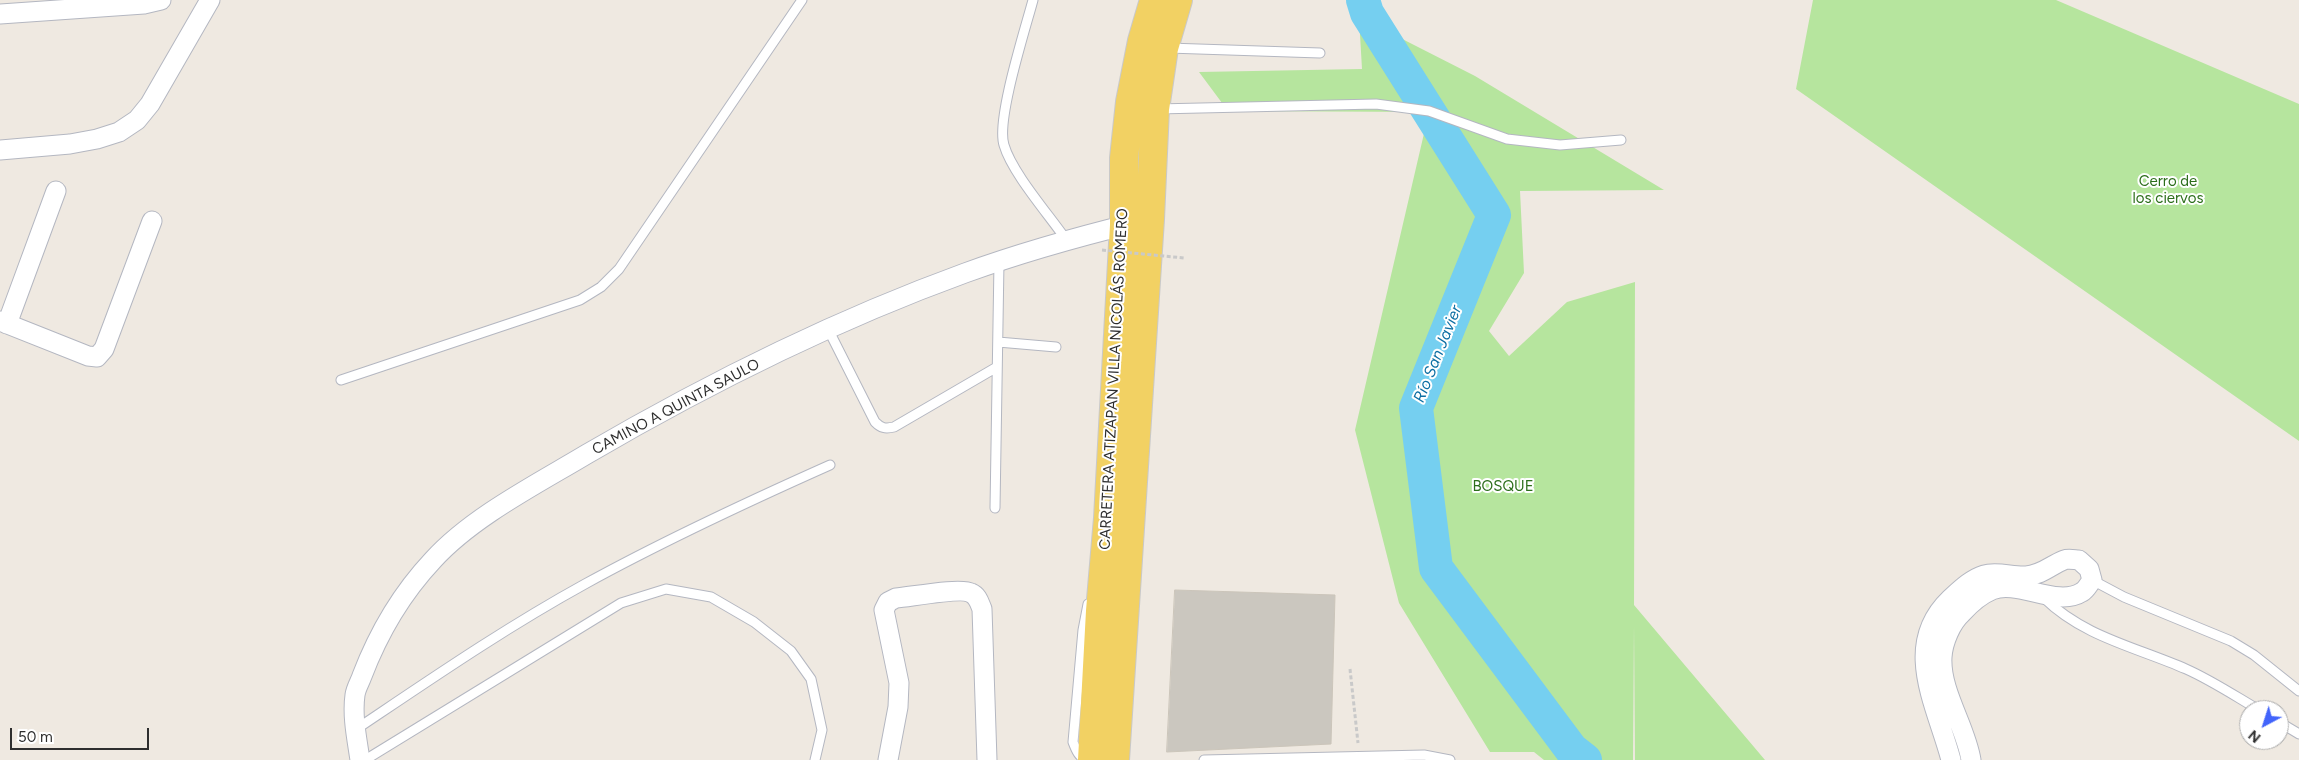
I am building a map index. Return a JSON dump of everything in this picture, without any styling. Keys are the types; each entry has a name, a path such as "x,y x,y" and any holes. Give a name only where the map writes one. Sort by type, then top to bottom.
{"main road":[{"name":"CARRETERA ATIZAPAN VILLA NICOLÁS ROMERO","path":"1115,760 1150,219 1138,161 1130,102 1142,41 1154,0"},
{"name":"CARRETERA ATIZAPAN VILLA NICOLÁS ROMERO","path":"1090,760 1108,518 1124,226 1138,161 1154,109 1164,48 1178,0"}],"street":[{"path":"0,14 144,4 161,0"},
{"path":"0,150 70,144 119,132 137,120 150,104 210,0"},
{"path":"56,191 4,323 88,356 98,357 104,349 152,221"},
{"name":"CAMINO A QUINTA SAULO","path":"360,760 355,730 355,694 370,656 395,608 433,559 476,523 524,491 660,412 828,329 965,273 1067,241 1150,219"},
{"path":"1951,760 1926,678 1924,651 1929,630 1945,605 1964,586 1984,574 2026,576 2040,573 2065,559 2080,560 2088,569 2092,580 2082,592 2064,597 2012,589 1994,589 1975,600 1958,616 1946,637 1942,658 1945,678 1971,760"},
{"path":"888,760 898,707 899,683 884,610 888,602 896,598 959,590 970,592 978,599 982,609 987,760"}],"lane":[{"path":"341,380 580,300 601,288 619,269 802,0"},
{"path":"1033,0 1002,118 1003,144 1014,167 1067,241"},
{"path":"1164,48 1320,53"},
{"path":"1154,109 1376,104 1429,111 1507,139 1560,145 1622,140"},
{"path":"995,508 999,262"},
{"path":"828,329 875,422 880,427 887,429 894,427 997,367"},
{"path":"998,342 1056,348"},
{"path":"355,730 468,654 585,584 706,521 830,465"},
{"path":"2092,580 2124,597 2231,641 2254,655 2299,691"},
{"path":"365,760 622,603 666,589 711,597 754,622 791,651 811,679 813,687 822,730 815,760"},
{"path":"2038,593 2061,615 2082,628 2186,669 2241,700"},
{"path":"1204,760 1424,755 1450,760"}],"path":[{"path":"1102,250 1184,258"},
{"path":"1350,669 1359,757"}],"green space":[{"name":"Cerro de los ciervos","path":"1813,0 2056,0 2299,104 2299,441 1796,89"},
{"name":"BOSQUE","path":"1359,17 1475,76 1664,190 1520,191 1524,273 1489,331 1509,356 1567,302 1635,282 1634,605 1765,760 1635,760 1634,625 1633,760 1544,760 1534,752 1490,752 1399,603 1355,430 1429,112 1228,111 1199,72 1362,69"}],"building":[{"path":"1175,590 1335,595 1331,744 1167,752"}],"waterway":[{"name":"Río San Javier","path":"1363,0 1367,13 1494,215 1416,408 1436,568 1571,749 1585,760"}]}
